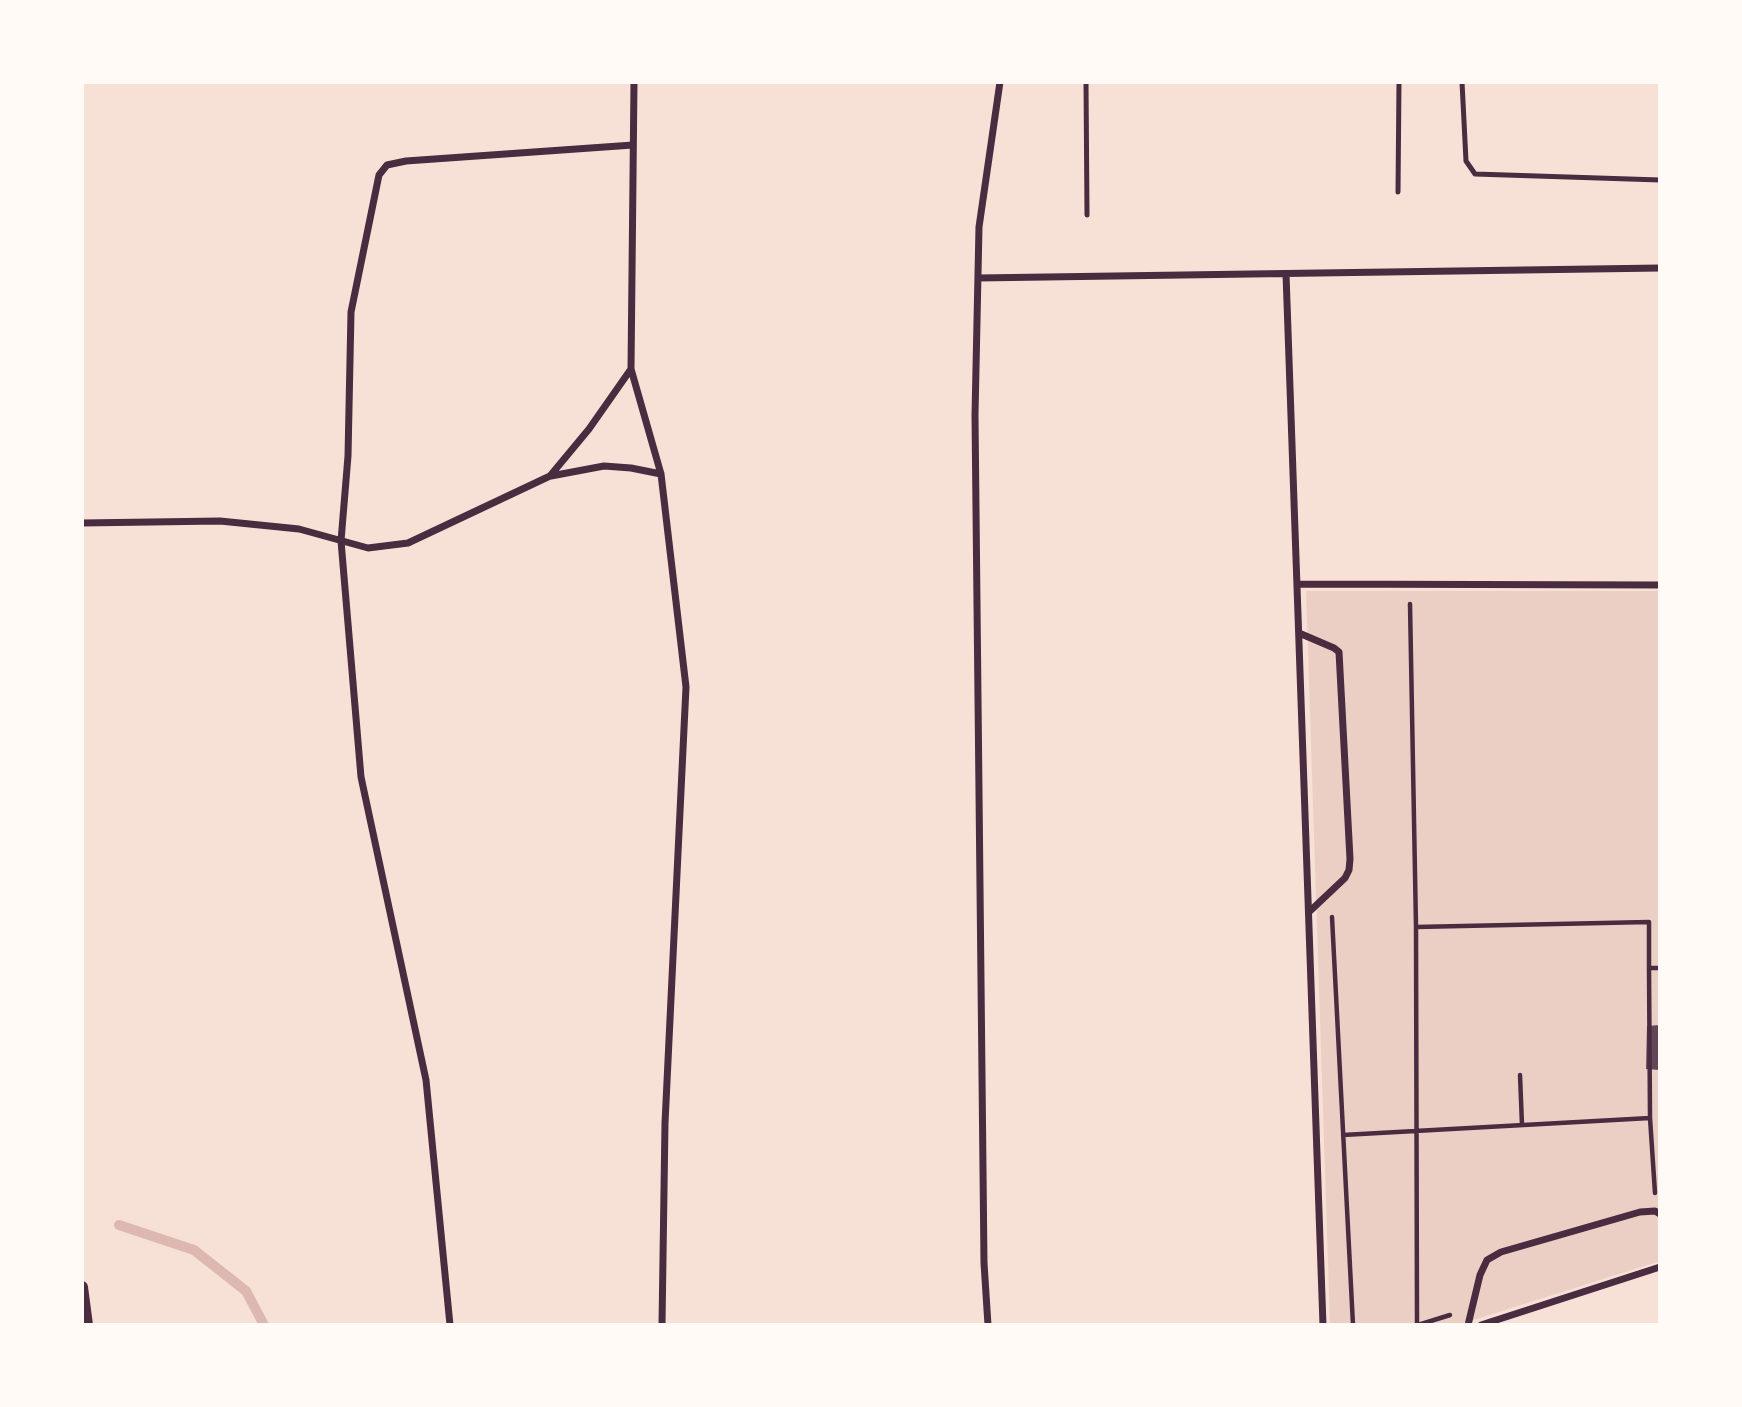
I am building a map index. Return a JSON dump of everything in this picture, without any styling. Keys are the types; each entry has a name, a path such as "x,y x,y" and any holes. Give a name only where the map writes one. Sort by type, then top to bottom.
{"street":[{"path":"634,82 631,369 662,474 686,687 665,1123 662,1325"},
{"path":"989,1325 984,1263 975,415 979,227 1000,82"},
{"path":"450,1325 425,1080 361,777 341,541 348,456 351,312 379,175 387,165 405,161 633,145"},
{"path":"978,278 1660,268"},
{"path":"1286,274 1324,1325"},
{"path":"550,476 589,429 631,369"},
{"path":"82,523 219,521 299,529 368,548 408,544 550,476 604,466 662,474"},
{"path":"1297,584 1660,585"},
{"path":"1299,633 1339,652 1350,859 1345,878 1309,912"},
{"path":"1468,1325 1480,1275 1487,1260 1526,1244 1640,1212 1657,1213"},
{"path":"1481,1325 1660,1267"},
{"path":"82,1287 88,1325"}],"lane":[{"path":"1086,82 1087,215"},
{"path":"1398,192 1399,82"},
{"path":"1462,82 1466,161 1475,174 1660,180"}],"path":[{"path":"1410,604 1416,927 1417,1325 1459,1312"},
{"path":"1332,907 1353,1325"},
{"path":"1416,927 1649,922 1650,1118 1657,1213"},
{"path":"1649,968 1660,968"},
{"path":"1520,1075 1522,1125"},
{"path":"1343,1135 1650,1118"}],"shaded area":[{"path":"1306,591 1660,591 1660,1261 1458,1325 1330,1325"}],"building":[{"path":"1660,1025 1660,1070 1646,1069 1647,1026"}],"waterway":[{"path":"119,1225 194,1250 246,1291 264,1325"}]}
